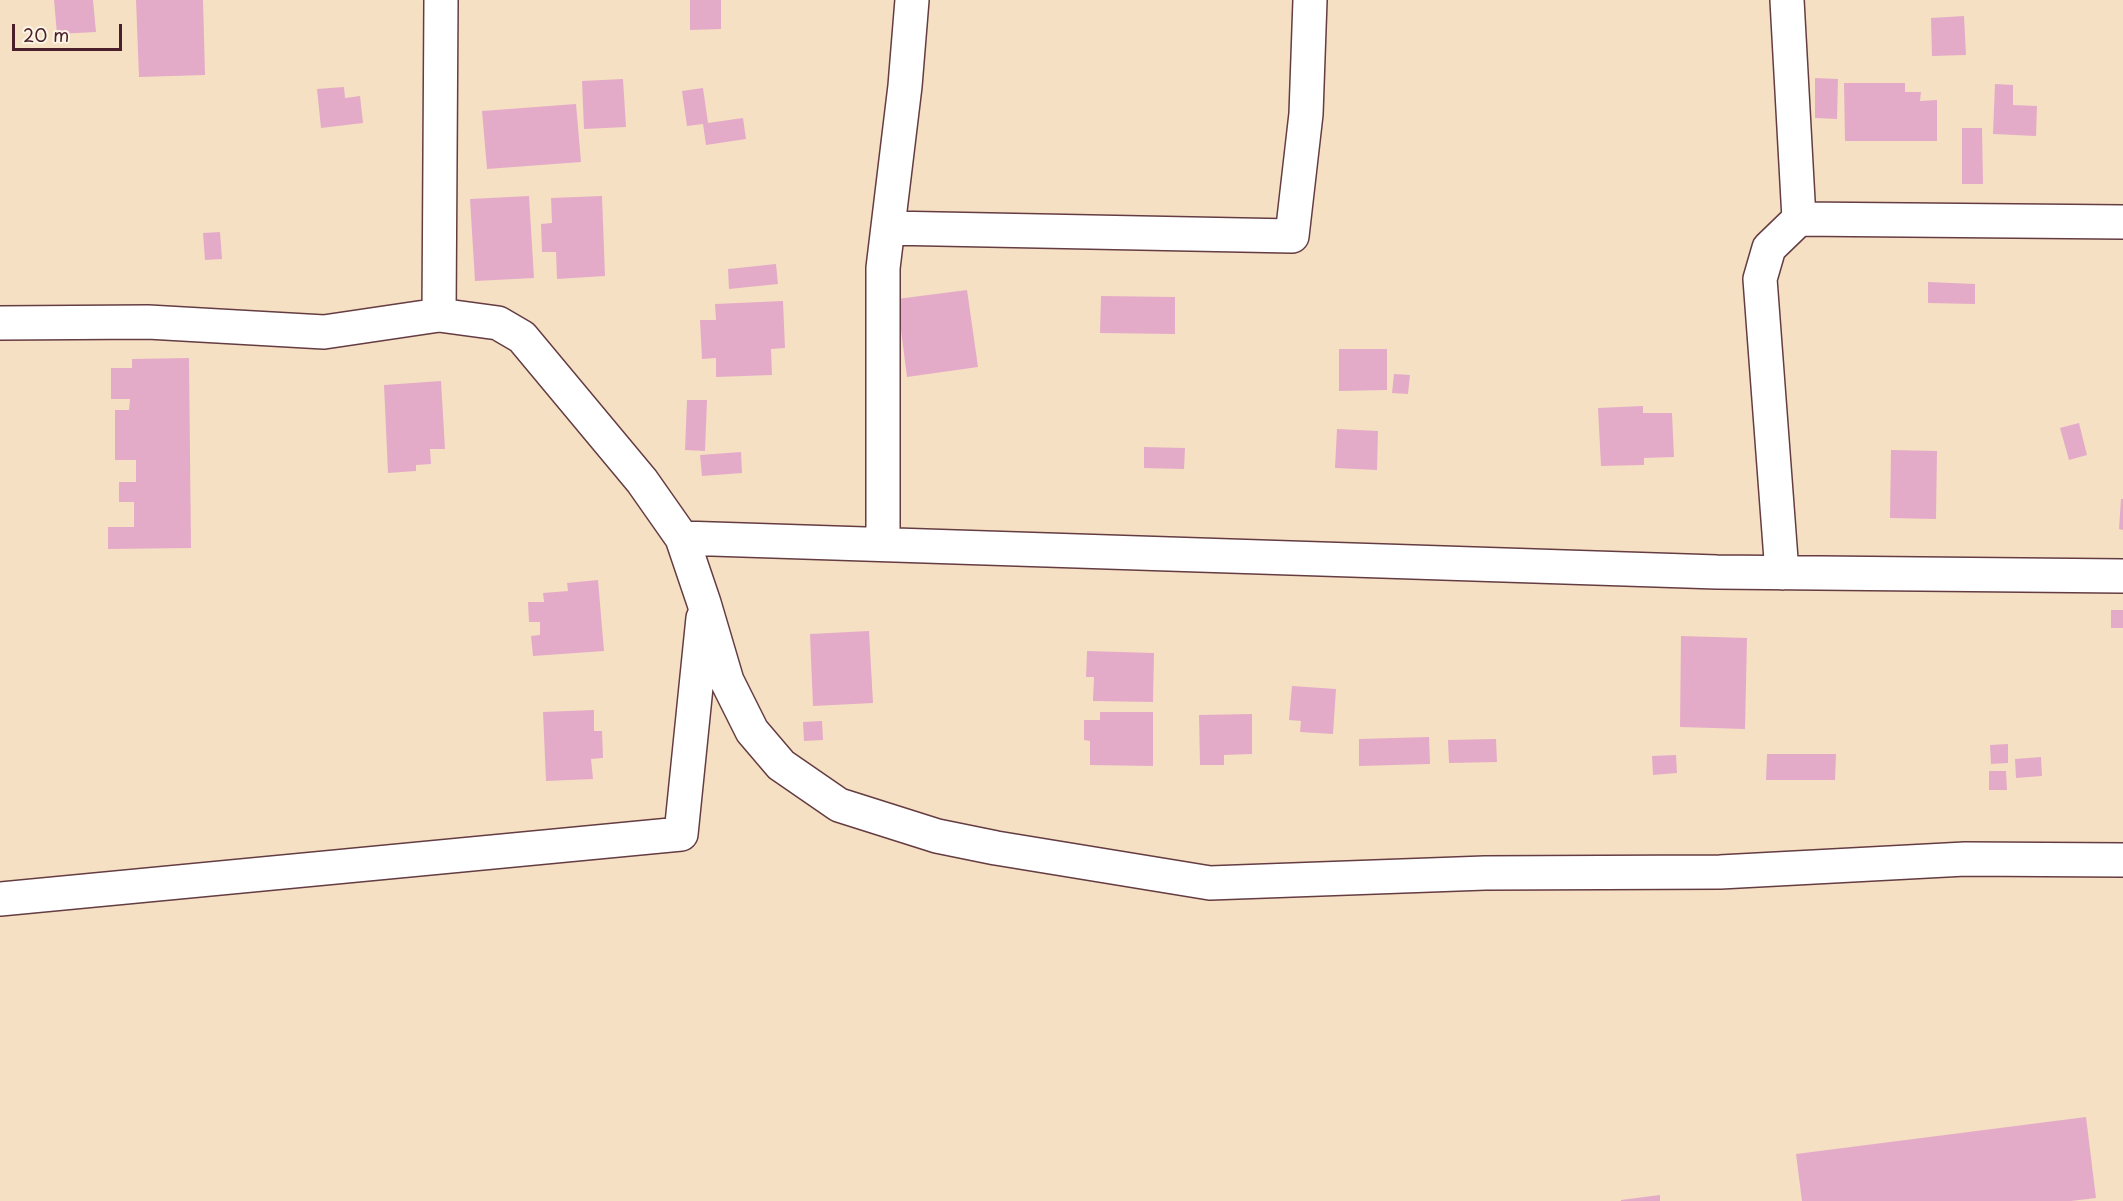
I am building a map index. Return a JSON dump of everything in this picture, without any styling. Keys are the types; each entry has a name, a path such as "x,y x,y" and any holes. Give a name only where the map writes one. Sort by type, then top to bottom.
{"street":[{"path":"439,315 441,0"},
{"path":"885,544 883,268 905,86 912,0"},
{"path":"888,228 1292,236 1306,114 1310,0"},
{"path":"1787,0 1799,219"},
{"path":"1782,573 1760,279 1769,248 1799,219 2123,222"},
{"path":"0,323 148,322 324,332 439,315 498,323 522,337 642,482 682,538 705,603 727,681 752,731 781,765 839,805 937,836 996,848 1210,883 1485,873 1720,872 1965,859 2123,860"},
{"path":"682,538 1782,573 2123,576"},
{"path":"0,899 681,834 705,603"}],"building":[{"path":"54,0 93,0 96,32 57,34"},
{"path":"136,0 203,0 205,75 139,77"},
{"path":"690,0 721,0 721,29 690,30"},
{"path":"1964,16 1966,55 1932,56 1931,18"},
{"path":"1815,78 1838,79 1837,119 1815,118"},
{"path":"623,79 626,127 584,129 582,81"},
{"path":"1844,83 1905,83 1905,92 1921,92 1920,101 1937,100 1937,141 1845,141"},
{"path":"1995,84 2013,85 2013,105 2037,106 2036,136 1993,134"},
{"path":"344,87 345,98 360,96 363,123 321,128 317,89"},
{"path":"703,88 708,123 743,118 746,139 706,145 703,124 687,126 682,91"},
{"path":"576,104 581,162 487,169 482,111"},
{"path":"1962,128 1982,128 1983,184 1962,184"},
{"path":"529,196 534,278 475,281 470,199"},
{"path":"602,196 605,276 557,279 556,252 542,252 541,224 552,223 551,198"},
{"path":"220,232 222,259 205,260 203,233"},
{"path":"776,264 778,284 729,289 728,269"},
{"path":"1928,282 1975,284 1975,304 1928,303"},
{"path":"967,290 978,367 907,377 897,299"},
{"path":"1101,296 1175,297 1175,334 1100,333"},
{"path":"783,301 785,348 771,349 772,375 716,377 716,358 702,359 700,320 716,320 715,304"},
{"path":"1339,349 1387,349 1387,390 1339,391"},
{"path":"189,358 191,548 108,549 108,527 134,527 134,502 119,502 119,482 136,482 136,460 115,460 115,410 129,410 130,399 111,399 111,368 132,368 132,359"},
{"path":"1394,374 1410,375 1408,394 1392,393"},
{"path":"441,381 445,449 430,449 431,464 416,465 416,471 388,473 384,385"},
{"path":"687,400 707,400 705,451 685,450"},
{"path":"1643,406 1643,413 1672,413 1674,457 1644,458 1644,465 1601,466 1598,408"},
{"path":"2079,423 2087,455 2069,460 2060,428"},
{"path":"1337,429 1378,431 1377,470 1335,468"},
{"path":"1144,447 1185,448 1184,469 1144,468"},
{"path":"1891,450 1937,451 1936,519 1890,518"},
{"path":"741,452 742,473 702,476 700,455"},
{"path":"2121,499 2123,499 2123,530 2119,529"},
{"path":"598,580 604,651 533,656 531,636 540,635 540,622 529,622 528,602 544,602 543,593 568,591 567,583"},
{"path":"2111,610 2123,610 2123,628 2111,628"},
{"path":"869,631 873,703 813,706 810,634"},
{"path":"1681,636 1747,638 1745,729 1680,727"},
{"path":"1087,651 1154,653 1153,702 1093,701 1094,677 1086,677"},
{"path":"1292,686 1336,689 1333,734 1300,732 1301,721 1289,720"},
{"path":"594,710 594,731 602,731 603,758 591,759 593,779 546,781 543,712"},
{"path":"1100,712 1153,712 1153,766 1090,765 1090,741 1084,740 1084,720 1100,720"},
{"path":"1252,714 1252,754 1224,755 1224,765 1200,765 1199,715"},
{"path":"822,721 823,740 804,741 803,722"},
{"path":"1429,737 1430,764 1359,766 1359,739"},
{"path":"1496,739 1497,762 1449,763 1448,740"},
{"path":"2008,744 2008,763 1991,764 1990,745"},
{"path":"1767,754 1836,754 1835,780 1766,780"},
{"path":"1676,755 1677,773 1653,775 1652,756"},
{"path":"2041,757 2042,776 2016,778 2015,759"},
{"path":"1989,771 2006,771 2007,790 1989,790"},
{"path":"2086,1117 2096,1198 2071,1201 1802,1201 1796,1154"},
{"path":"1660,1195 1660,1201 1621,1201 1621,1200"}]}
